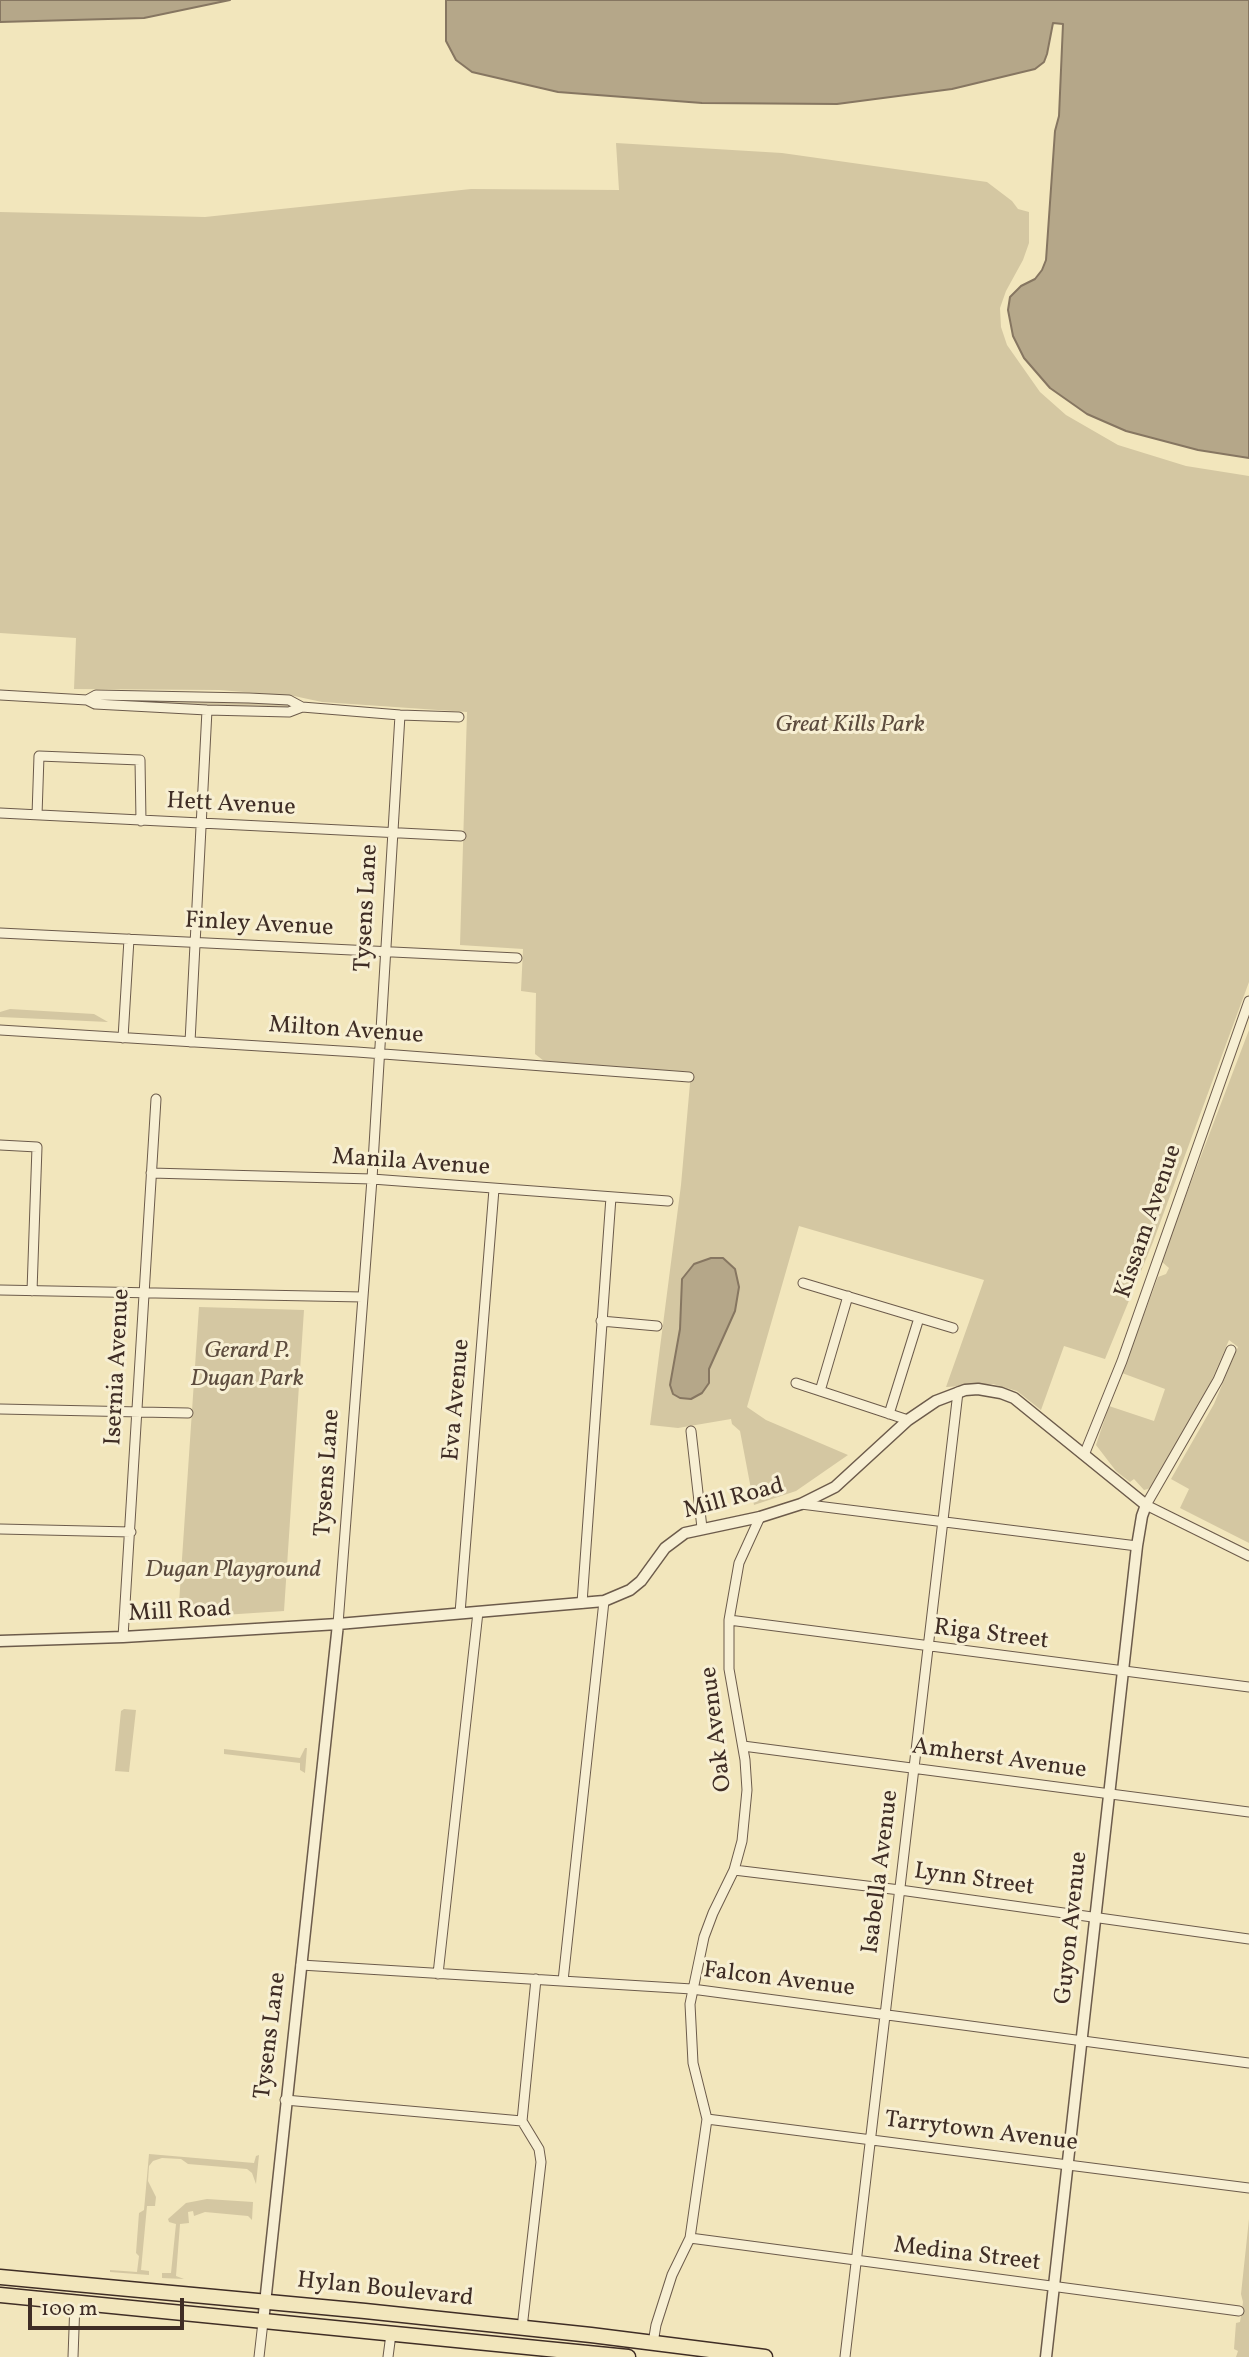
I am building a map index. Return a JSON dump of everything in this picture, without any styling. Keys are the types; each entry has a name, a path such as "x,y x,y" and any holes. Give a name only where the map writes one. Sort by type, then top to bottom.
{"main road":[{"name":"Hylan Boulevard","path":"0,2277 265,2301 765,2357"},
{"name":"Hylan Boulevard","path":"0,2295 391,2334 514,2351 628,2357"}],"street":[{"path":"0,695 87,700 95,704 207,710 289,712 302,707"},
{"path":"87,700 96,695 248,698 289,700 302,707 459,717"},
{"path":"190,1042 207,710"},
{"name":"Tysens Lane","path":"259,2357 338,1624 388,952 400,715"},
{"path":"37,815 39,756 140,760 141,821"},
{"name":"Hett Avenue","path":"0,813 461,836"},
{"name":"Finley Avenue","path":"0,933 517,958"},
{"path":"123,1038 129,939"},
{"name":"Kissam Avenue","path":"1084,1455 1122,1362 1249,1001"},
{"name":"Milton Avenue","path":"0,1030 689,1077"},
{"name":"Isernia Avenue","path":"123,1637 156,1099"},
{"path":"0,1145 37,1147 32,1291"},
{"name":"Manila Avenue","path":"151,1173 372,1179 668,1201"},
{"name":"Eva Avenue","path":"460,1613 494,1189"},
{"path":"582,1603 611,1197"},
{"path":"803,1283 953,1328"},
{"path":"0,1290 363,1297"},
{"path":"820,1391 848,1297"},
{"path":"889,1414 919,1318"},
{"path":"601,1321 657,1326"},
{"path":"1146,1505 1218,1380 1231,1350"},
{"path":"796,1383 908,1420"},
{"name":"Mill Road","path":"0,1641 123,1637 338,1624 604,1601 616,1597 641,1581 674,1539 702,1528 760,1517 801,1504 835,1487 908,1420 936,1401 958,1392 978,1389 1014,1398 1146,1505 1249,1556"},
{"name":"Isabella Avenue","path":"845,2357 858,2262 926,1647 958,1392"},
{"path":"0,1409 188,1413"},
{"path":"691,1431 702,1528"},
{"path":"801,1504 1137,1546"},
{"name":"Guyon Avenue","path":"1046,2357 1137,1546 1146,1505"},
{"name":"Oak Avenue","path":"653,2343 672,2274 690,2238 708,2119 693,2063 690,2004 704,1937 734,1870 745,1815 747,1790 743,1746 729,1670 729,1620 739,1563 760,1517"},
{"path":"0,1529 131,1532"},
{"path":"563,1981 604,1601"},
{"path":"438,1974 478,1612"},
{"name":"Riga Street","path":"729,1620 1249,1687"},
{"name":"Amherst Avenue","path":"743,1746 1249,1812"},
{"name":"Lynn Street","path":"734,1870 900,1890 1249,1939"},
{"name":"Falcon Avenue","path":"302,1965 692,1989 1249,2063"},
{"path":"522,2328 541,2162 539,2148 522,2122 536,1979"},
{"path":"285,2100 522,2122"},
{"name":"Tarrytown Avenue","path":"708,2119 1249,2188"},
{"name":"Medina Street","path":"690,2238 1239,2311"},
{"path":"72,2357 75,2302"},
{"path":"388,2357 391,2334"}],"green space":[{"name":"Great Kills Park","path":"616,143 782,153 987,182 1018,209 1029,212 1029,243 1000,308 1001,327 1007,345 1040,392 1066,415 1118,445 1186,466 1249,476 1249,982 1153,1242 1105,1359 1064,1346 1041,1410 1017,1391 993,1384 946,1387 984,1280 799,1226 747,1407 766,1420 848,1455 796,1491 754,1505 740,1431 732,1424 731,1419 678,1428 650,1425 681,1185 691,1072 544,1061 535,1054 536,993 521,991 523,949 460,945 467,712 322,702 294,696 219,690 74,689 76,638 0,633 0,212 205,217 471,189 619,190"},
{"path":"96,700 284,702 294,706 278,709"},
{"path":"10,1009 94,1014 108,1022 0,1017 0,1012"},
{"path":"1249,1030 1249,1543 1180,1508 1189,1489 1171,1479 1214,1404 1238,1347 1229,1340 1201,1405 1151,1488 1144,1490 1134,1479 1130,1482 1116,1471 1096,1445 1109,1406 1154,1421 1165,1389 1122,1373 1158,1277 1166,1274 1169,1268 1161,1261"},
{"name":"Gerard P. Dugan Park","path":"199,1307 304,1310 284,1611 178,1618"},
{"path":"136,1710 129,1772 115,1771 121,1711"},
{"path":"305,1748 305,1773 300,1770 300,1763 224,1754 224,1749 300,1758"},
{"path":"149,2154 254,2163 259,2155 256,2184 252,2173 247,2169 188,2164 181,2159 162,2158 153,2161 149,2166 148,2181 156,2197 155,2206 147,2206 141,2270 149,2271 149,2275 110,2272 137,2272 139,2213 144,2210"},
{"path":"207,2199 253,2202 252,2220 248,2216 205,2212 194,2216 193,2211 188,2212 189,2223 180,2224 176,2276 184,2279 162,2278 162,2273 171,2273 176,2224 168,2219 186,2203"},
{"path":"1249,2219 1249,2357 1236,2357 1236,2323 1240,2322 1243,2302 1241,2294"}],"shaded area":[{"path":"0,0 230,0 144,18 0,22"},
{"path":"446,0 1249,0 1249,458 1198,450 1126,431 1087,414 1050,388 1024,358 1013,336 1008,310 1010,297 1021,286 1035,279 1046,260 1055,131 1059,116 1063,24 1053,23 1044,62 1035,69 952,89 837,104 702,103 558,92 472,72 456,60 446,41"},
{"path":"711,1258 723,1258 735,1269 739,1287 735,1311 709,1369 709,1383 702,1393 691,1399 680,1398 673,1394 670,1385 680,1329 682,1279 694,1264"}],"park label":[{"name":"Dugan Playground","path":"233,1572"}]}
